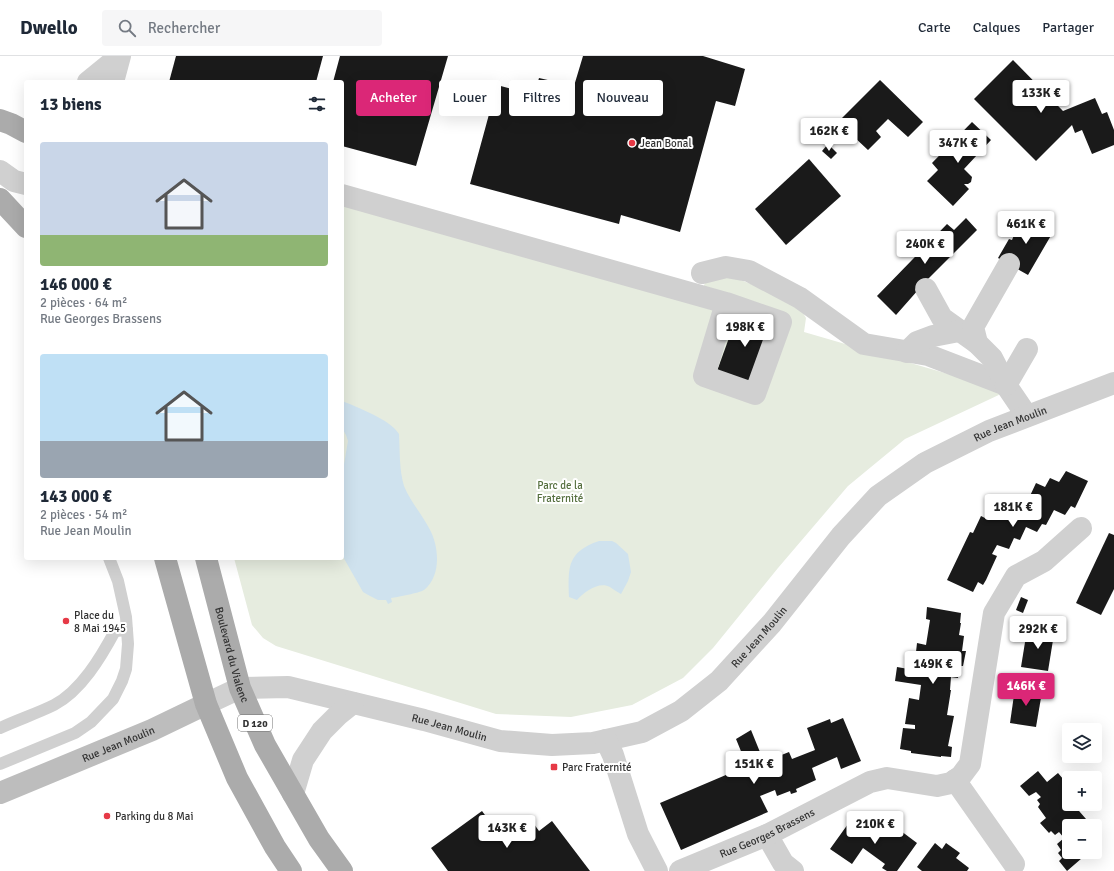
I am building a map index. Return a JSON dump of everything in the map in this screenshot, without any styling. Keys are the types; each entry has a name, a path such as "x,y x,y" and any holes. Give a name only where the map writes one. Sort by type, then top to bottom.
{"main road":[{"path":"0,199 24,225"},
{"path":"166,560 206,704 237,778 275,847 291,871"},
{"name":"Boulevard du Vialenc","path":"207,560 240,688 265,744 319,839 342,871"}],"street":[{"path":"90,80 120,56"},
{"path":"114,80 120,56"},
{"path":"0,171 14,181 24,184"},
{"path":"344,196 726,303"},
{"path":"977,343 973,327 1009,264"},
{"path":"702,273 726,267 749,270 800,298 864,344 928,355 1006,385"},
{"path":"926,290 942,318 977,343 992,358 1006,385 1027,416"},
{"path":"907,352 917,342 933,336 959,331"},
{"path":"1006,385 1027,348"},
{"name":"Rue Jean Moulin","path":"0,793 152,730 240,688 288,687 424,720 500,741 552,745 593,743 642,732 681,711 719,681 772,623 842,536 878,496 925,463 989,431 1114,383"},
{"name":"Rue Georges Brassens","path":"680,871 767,835 870,782 887,778 937,786 951,783 961,776 970,764 994,613 1016,576 1044,562 1081,528"},
{"path":"293,794 303,760 322,731 353,703"},
{"path":"606,740 613,755 638,834 657,871"},
{"path":"955,780 1014,864"},
{"path":"767,835 783,863 793,871"}],"lane":[{"path":"0,764 75,733 91,722 113,699 126,669 128,644 126,617 118,581 110,560"},
{"path":"0,728 55,704 78,688 105,651 115,632 126,630"}],"green space":[{"name":"Parc de la Fraternité","path":"344,203 698,302 706,280 722,273 796,301 806,318 804,332 993,387 1003,393 905,439 848,486 778,568 713,648 683,678 632,705 571,717 496,714 276,646 263,638 252,625 235,560 344,560"}],"water":[{"path":"344,402 365,410 381,419 395,429 399,434 402,480 409,497 429,528 437,551 436,569 430,584 424,590 391,598 392,602 388,604 386,600 378,600 363,592 344,559 344,464 348,441 344,432"},
{"path":"599,541 612,541 628,554 631,572 628,581 621,594 610,587 601,585 592,588 577,600 569,597 570,569 575,556 588,545"}],"building":[{"path":"176,56 323,56 317,80 170,80"},
{"path":"340,56 448,56 441,80 439,80 439,87 431,114 431,80 356,80 356,116 431,116 416,166 344,147 344,80 334,80"},
{"path":"583,56 703,56 745,69 735,106 716,101 680,232 621,215 619,224 470,184 489,116 501,116 501,86 509,88 509,116 575,116 575,83"},
{"path":"1013,60 1063,111 1095,98 1102,114 1107,112 1114,130 1114,145 1092,154 1082,130 1075,133 1072,125 1036,161 974,99"},
{"path":"880,80 923,122 908,137 888,119 876,131 881,137 868,150 838,122"},
{"path":"972,122 991,140 964,169 972,177 971,182 964,184 969,189 953,206 927,181 938,170 932,163"},
{"path":"828,144 837,153 831,159 822,151"},
{"path":"809,159 841,196 786,245 755,209"},
{"path":"1023,215 1053,232 1028,275 998,258 1009,239 1012,240 1014,235 1012,234"},
{"path":"966,218 977,230 926,281 896,315 877,296 947,224 954,230"},
{"path":"738,313 774,329 751,382 717,371"},
{"path":"1066,471 1088,481 1075,508 1071,506 1065,515 1054,510 1046,525 1042,524 1037,532 1026,527 1020,540 1014,538 1009,549 997,545 992,554 997,556 986,580 983,585 978,582 973,592 947,580 970,532 973,533 981,516 989,520 993,512 1010,519 1022,494 1029,498 1036,483 1045,487 1050,478 1059,482"},
{"path":"1109,533 1114,535 1114,589 1101,615 1076,603"},
{"path":"1021,597 1028,600 1023,613 1016,610"},
{"path":"927,607 961,613 959,635 964,636 962,651 966,651 963,666 959,666 958,678 951,677 951,690 947,715 954,716 948,746 952,747 951,757 911,753 911,751 900,749 903,728 915,729 915,725 905,724 909,698 919,700 921,685 895,681 897,667 914,670 917,643 926,645 930,620 926,619"},
{"path":"1027,630 1054,634 1048,671 1021,667"},
{"path":"1015,688 1042,692 1036,727 1010,723"},
{"path":"843,718 861,761 841,769 837,757 812,768 816,780 796,789 797,792 791,794 790,791 777,796 775,790 760,796 768,812 681,850 660,803 747,766 736,739 751,730 764,762 789,752 792,759 815,750 807,728 830,719 831,723"},
{"path":"1038,771 1047,782 1058,773 1062,778 1062,811 1079,811 1086,819 1062,819 1062,836 1059,832 1055,835 1051,831 1049,833 1040,823 1046,818 1038,807 1040,804 1037,800 1041,797 1036,792 1029,796 1020,786"},
{"path":"482,811 501,837 529,817 539,831 552,821 590,871 448,871 431,848"},
{"path":"848,824 855,830 859,824 873,835 882,824 890,830 893,825 917,843 897,871 887,871 882,868 885,864 863,848 852,864 830,849"},
{"path":"1062,840 1062,858 1058,853 1061,850 1057,844"},
{"path":"935,843 942,849 946,843 960,853 956,858 969,868 967,871 922,871 917,867"},
{"path":"1062,858 1081,859 1067,871 1059,861"}],"place":[{"name":"Jean Bonal","path":"632,143"},
{"name":"Place du 8 Mai 1945","path":"66,621"},
{"name":"Parc Fraternité","path":"554,767"},
{"name":"Parking du 8 Mai","path":"107,816"}]}
